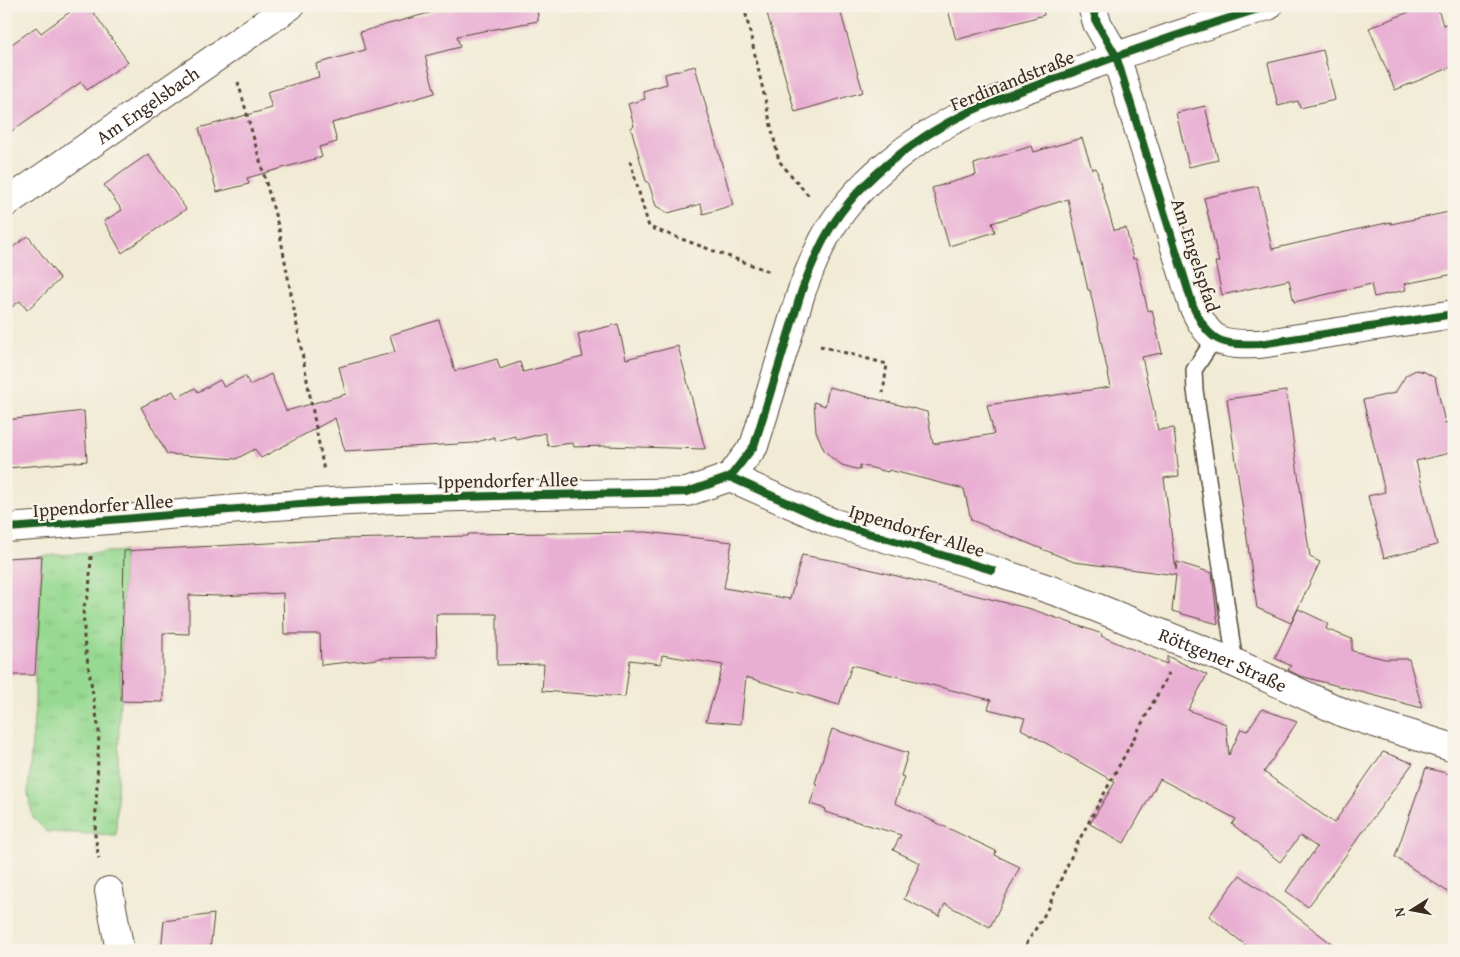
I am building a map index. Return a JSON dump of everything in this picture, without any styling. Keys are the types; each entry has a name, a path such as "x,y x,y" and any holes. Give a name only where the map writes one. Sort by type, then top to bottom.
{"street":[{"name":"Am Engelsbach","path":"6,203 290,6"},
{"name":"Am Engelspfad","path":"1092,6 1097,23 1116,56 1194,306 1202,326 1215,338 1233,345 1260,344 1454,314"},
{"name":"Ferdinandstraße","path":"730,477 754,446 811,266 823,240 838,217 859,191 908,147 937,128 997,100 1202,26 1268,6"},
{"name":"Ippendorfer Allee","path":"6,528 92,523 330,502 399,498 687,492 730,477 831,522 992,570"},
{"name":"Röttgener Straße","path":"992,570 1060,593 1185,642 1346,714 1454,748"},
{"path":"110,891 120,951"}],"lane":[{"name":"Am Engelspfad","path":"1215,338 1194,370 1195,390 1235,663"}],"path":[{"path":"744,6 779,161 808,196"},
{"path":"227,50 236,72 279,229 324,474"},
{"path":"630,161 649,227 771,272"},
{"path":"825,348 887,364 883,393"},
{"path":"91,554 89,594 84,608 84,640 99,731 95,836 97,852"},
{"path":"1022,951 1046,912 1076,844 1185,642"}],"green space":[{"path":"124,551 116,835 47,832 33,818 28,793 35,705 42,556"}],"building":[{"path":"78,6 89,6 128,62 87,90 81,82 6,135 6,48 36,27 41,33"},
{"path":"454,6 537,6 538,21 457,36 460,47 425,56 435,93 332,123 337,142 319,147 322,157 247,178 249,184 217,192 199,128 272,108 267,92 319,77 316,64 365,50 360,32"},
{"path":"765,6 839,6 863,92 795,112"},
{"path":"947,6 1043,6 1044,15 956,40"},
{"path":"1424,6 1437,6 1443,25 1454,21 1454,66 1395,90 1369,28"},
{"path":"1323,50 1335,100 1300,108 1298,101 1278,106 1268,63"},
{"path":"695,66 733,205 703,214 701,204 668,213 656,206 649,184 646,181 631,128 634,125 628,104 645,99 643,91 667,84 665,74"},
{"path":"1205,106 1218,160 1189,167 1176,113"},
{"path":"1082,138 1092,169 1096,168 1114,230 1126,228 1133,259 1136,259 1148,311 1152,310 1162,353 1142,357 1158,430 1174,428 1179,476 1164,478 1176,570 1177,562 1212,573 1218,624 1172,611 1176,575 1074,562 971,520 964,489 889,470 888,472 860,465 860,470 842,465 824,450 816,431 814,402 825,406 829,387 927,412 933,444 994,434 987,405 1111,387 1068,199 992,223 995,232 949,246 932,188 976,175 974,164 1032,146 1034,152"},
{"path":"148,154 186,209 122,253 104,221 122,210 104,185"},
{"path":"1258,186 1272,249 1391,222 1391,224 1454,211 1454,274 1404,284 1406,290 1374,297 1371,284 1294,302 1289,280 1222,295 1215,262 1219,262 1204,198"},
{"path":"28,236 60,279 27,310 20,301 6,311 6,252"},
{"path":"439,320 455,371 497,359 500,369 520,362 523,372 583,357 578,334 618,324 626,359 678,346 705,449 574,447 573,443 548,446 545,433 517,440 515,436 496,441 494,437 474,443 345,451 335,418 261,458 255,449 236,459 167,454 141,407 173,391 177,398 195,388 198,392 220,380 224,387 245,376 250,385 271,374 286,411 346,394 339,367 395,352 390,335"},
{"path":"1416,370 1425,372 1435,378 1445,423 1454,420 1454,452 1416,461 1437,545 1384,558 1368,496 1385,492 1363,400 1395,393 1406,375"},
{"path":"1286,391 1310,557 1320,562 1291,623 1257,608 1227,399"},
{"path":"84,411 87,461 8,468 6,420"},
{"path":"646,532 732,542 724,588 790,599 802,555 836,561 1031,609 1102,634 1101,636 1167,664 1167,656 1207,675 1188,710 1226,724 1229,755 1241,729 1247,731 1262,709 1297,722 1264,772 1334,823 1383,752 1413,763 1308,907 1286,891 1317,847 1300,836 1280,862 1232,824 1236,819 1160,779 1124,843 1090,824 1115,782 1021,729 1025,718 988,709 991,700 852,665 839,705 746,677 741,724 706,721 723,665 662,655 661,664 630,660 625,697 542,691 544,664 497,665 497,614 436,614 437,657 378,658 321,665 320,634 284,634 283,593 221,596 189,595 189,634 163,633 163,702 121,701 124,551 342,539 468,536 468,534"},
{"path":"42,556 35,675 6,675 6,558"},
{"path":"1298,609 1328,623 1326,629 1352,639 1352,651 1385,659 1409,659 1422,708 1300,676 1288,670 1291,666 1275,658"},
{"path":"832,729 908,753 901,776 904,777 895,803 996,851 995,855 1020,867 990,927 945,904 939,916 904,899 920,863 893,850 901,835 825,812 826,809 810,804"},
{"path":"1426,768 1454,775 1454,896 1395,857"},
{"path":"1240,875 1341,951 1253,951 1209,916"},
{"path":"214,914 210,951 161,951 164,921"}],"cycle path":[{"path":"1092,6 1097,23 1116,56 1193,306 1211,335 1235,344 1260,344 1454,314"},
{"path":"730,477 754,446 802,290 823,241 851,200 886,165 949,122 983,106 1022,90 1146,46 1268,6"},
{"path":"6,528 331,502 687,492 730,477 831,522 992,570"}]}
